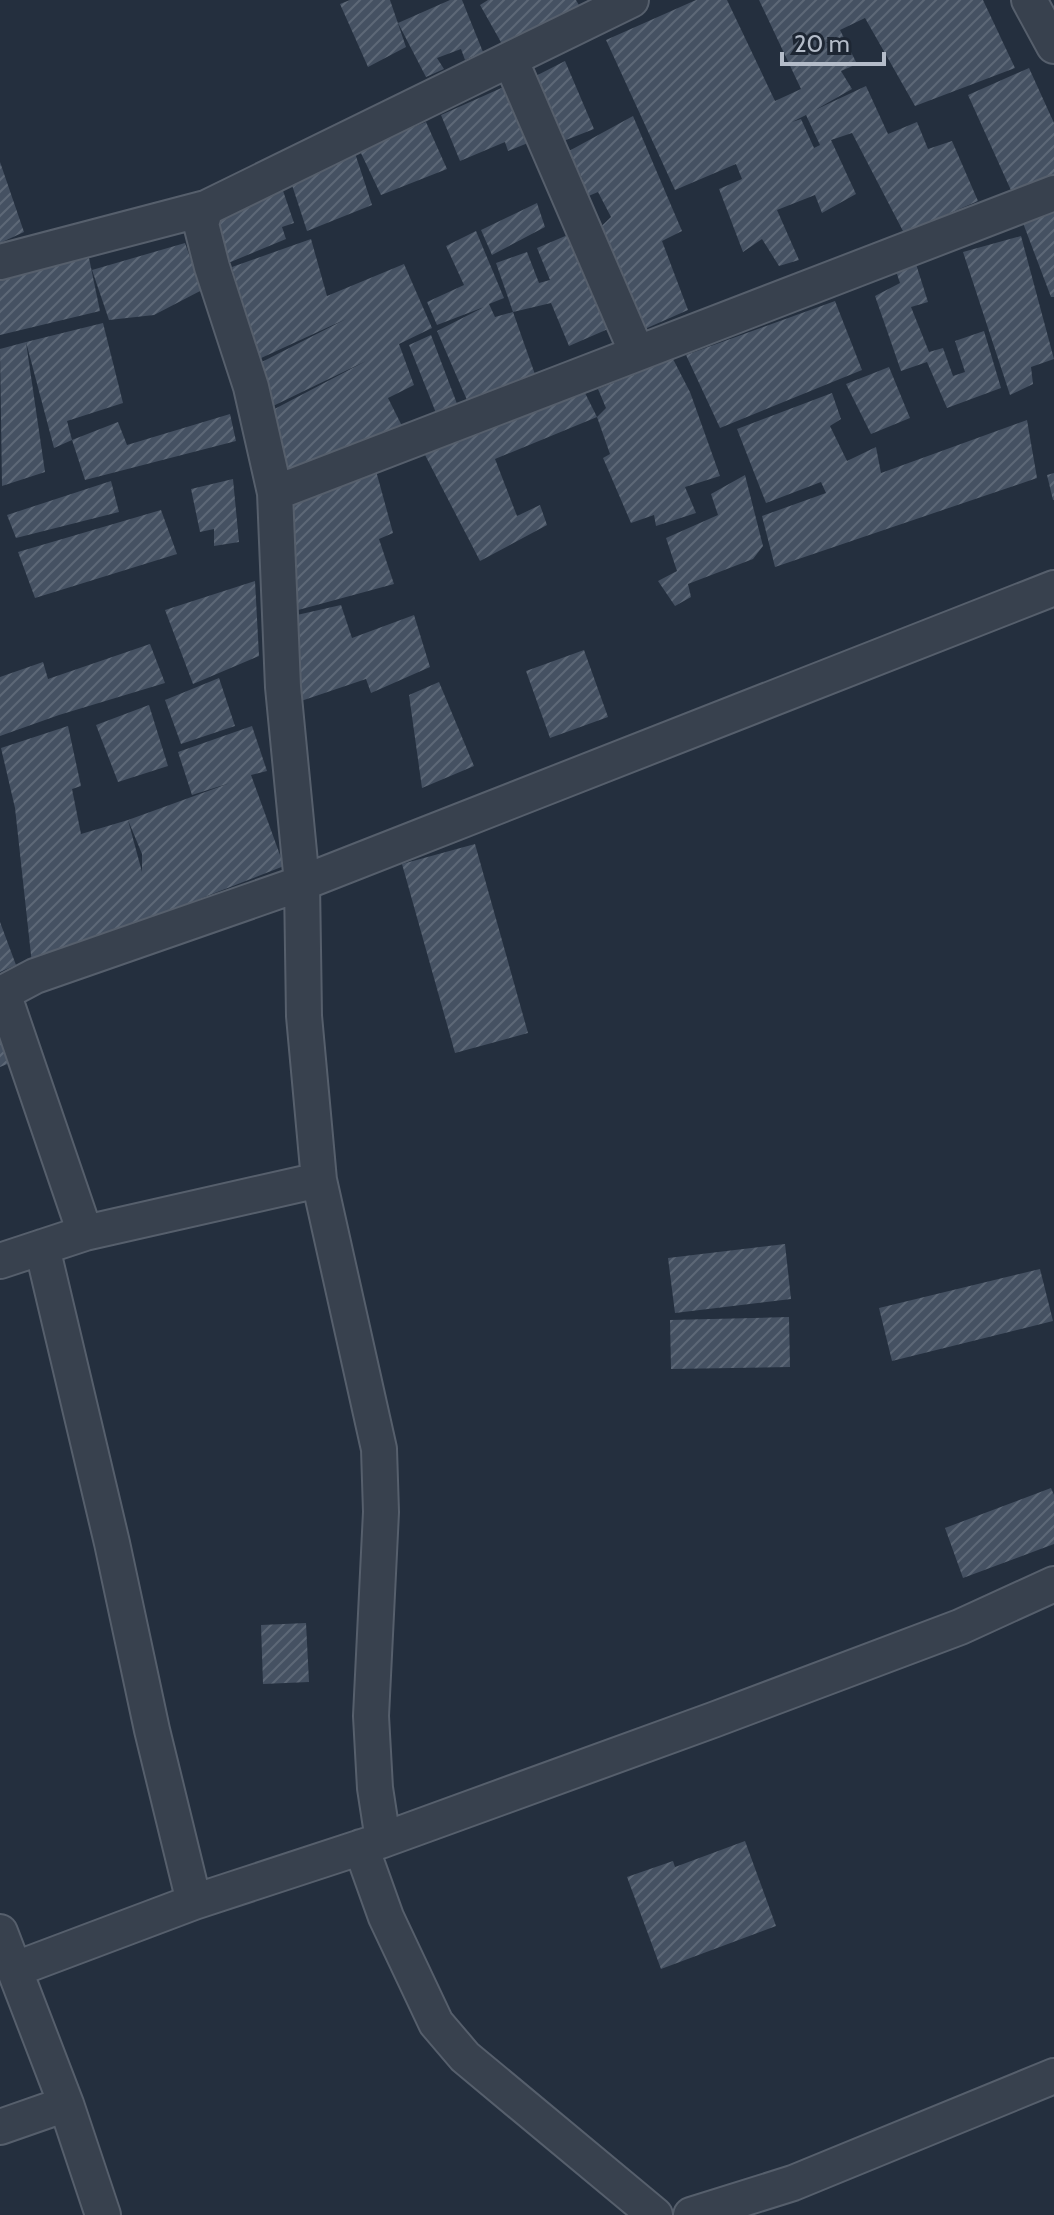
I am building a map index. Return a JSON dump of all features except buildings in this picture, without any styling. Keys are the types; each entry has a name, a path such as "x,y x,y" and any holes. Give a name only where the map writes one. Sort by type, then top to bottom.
{"street":[{"path":"0,262 206,208 631,0"},
{"path":"1029,0 1054,46"},
{"path":"510,59 637,353"},
{"path":"275,493 1054,193"},
{"path":"206,208 201,224 251,387 275,493 283,687 302,883 304,1016 319,1180 379,1449 381,1512 371,1716 375,1788 372,1844 386,1917 436,2023 447,2038 465,2057 655,2215"},
{"path":"85,1233 1,993 35,976 302,883 1054,588"},
{"path":"0,1261 85,1233 319,1180"},
{"path":"42,1247 194,1902"},
{"path":"16,1969 194,1902 372,1844 960,1627 1054,1584"},
{"path":"0,1932 66,2104 103,2215"},
{"path":"691,2215 793,2183 1054,2076"},
{"path":"0,2127 66,2104"}]}
